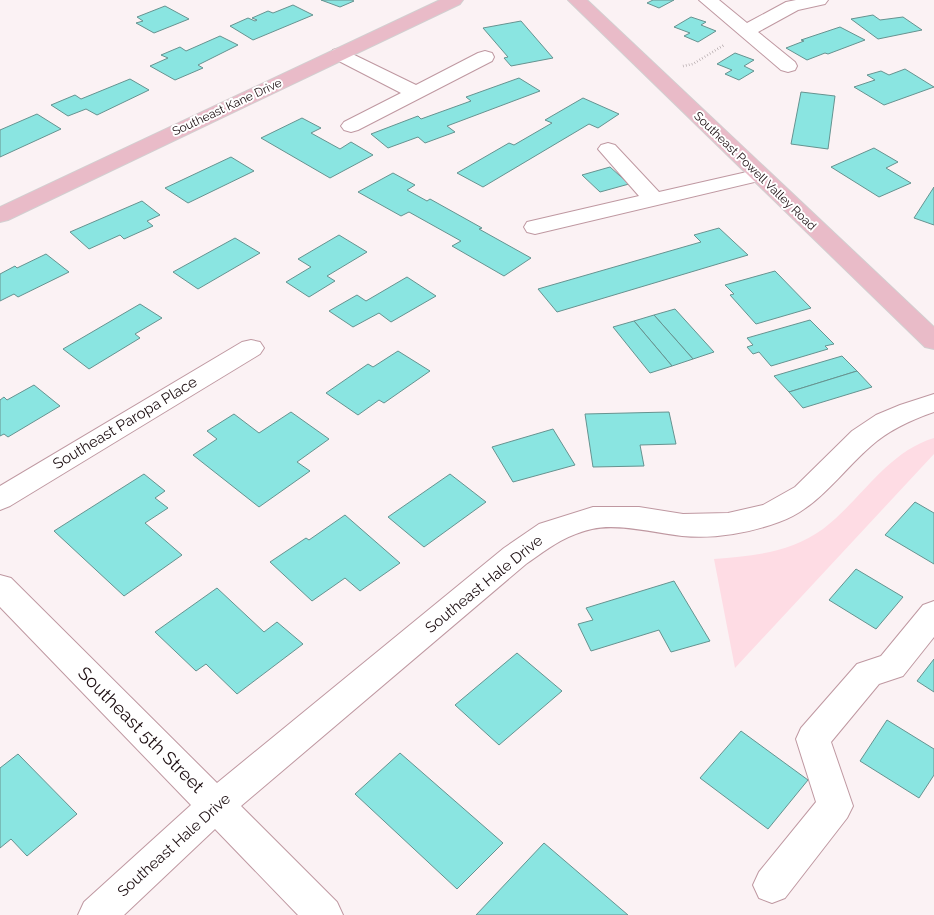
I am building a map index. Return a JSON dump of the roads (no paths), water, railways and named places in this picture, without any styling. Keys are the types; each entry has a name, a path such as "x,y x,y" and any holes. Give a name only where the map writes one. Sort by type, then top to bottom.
{"main road":[{"name":"Southeast Kane Drive","path":"0,215 454,0"},
{"name":"Southeast Powell Valley Road","path":"577,0 934,341"}],"street":[{"path":"708,0 788,66"},
{"path":"750,34 792,6 819,0"},
{"path":"340,54 415,92"},
{"path":"351,126 485,57"},
{"path":"608,148 654,200"},
{"path":"535,228 760,175"},
{"name":"Southeast Paropa Place","path":"0,499 251,348"},
{"name":"Southeast Hale Drive","path":"97,915 216,805 515,556 549,532 593,518 639,518 683,525 728,524 771,514 805,494 862,438 885,422 909,411 934,403"},
{"name":"Southeast 5th Street","path":"0,587 324,915"},
{"path":"772,885 835,806 812,739 868,674 892,666 934,614"}]}
